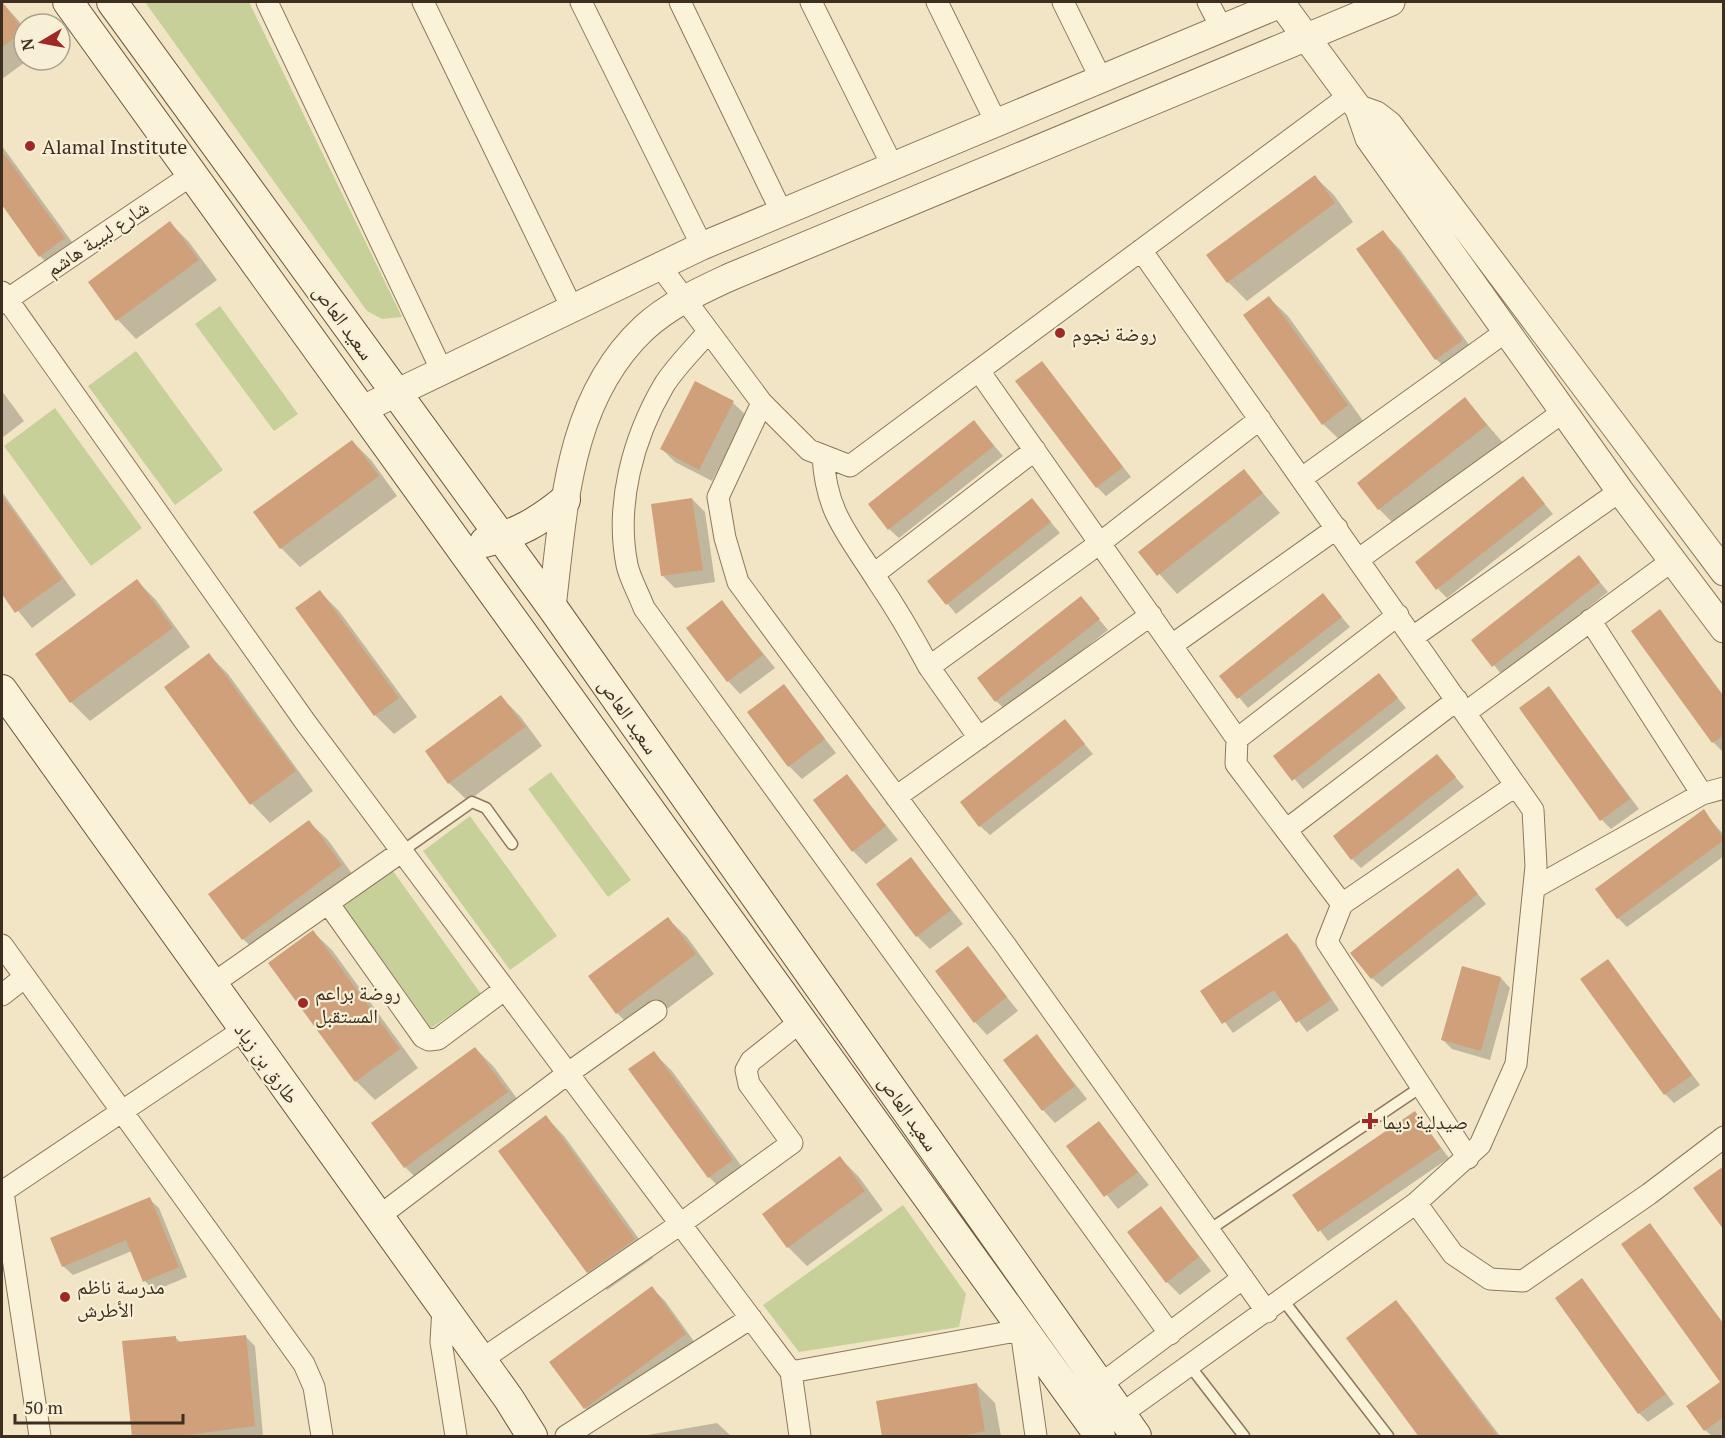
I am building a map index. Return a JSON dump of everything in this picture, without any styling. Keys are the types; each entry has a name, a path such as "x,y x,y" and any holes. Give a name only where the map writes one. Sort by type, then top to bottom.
{"main road":[{"path":"68,2 461,545 1021,1330 1100,1437"},
{"name":"سعيد العاص","path":"112,2 552,607 1128,1426"},
{"path":"461,545 502,538 543,518 565,500"},
{"name":"طارق بن زياد","path":"2,690 481,1360 532,1437"}],"street":[{"path":"267,2 441,369"},
{"path":"423,2 572,308"},
{"path":"581,2 702,246"},
{"path":"680,2 782,211"},
{"path":"811,2 892,165"},
{"path":"937,2 996,122"},
{"path":"1063,2 1101,79"},
{"path":"1208,2 1222,29"},
{"path":"363,409 441,369 702,246 1283,2 1306,38 1354,102 1369,138 1508,330 1620,491 1724,629"},
{"path":"552,607 565,500 582,429 595,392 617,357 645,327 683,300 730,277 1391,2"},
{"path":"660,266 683,300 762,403 809,450 850,466 1141,250 1354,102"},
{"path":"1354,102 1389,125 1724,572"},
{"name":"شارع لبيبة هاشم","path":"3,298 193,174"},
{"path":"1128,1426 1190,1366 1416,1203 1480,1145 1516,1064 1536,866 1533,810 1141,250"},
{"path":"3,298 306,723 791,1372 800,1437"},
{"path":"1302,478 1508,330"},
{"path":"708,332 665,384 645,425 628,469 623,521 627,566 644,608 1170,1334"},
{"path":"979,371 1237,740 1236,764 1342,904"},
{"path":"762,403 718,497 725,538 738,582 1243,1278 1275,1306"},
{"path":"1359,559 1563,412"},
{"path":"928,667 1100,543 1260,419"},
{"path":"874,574 1035,450"},
{"path":"824,456 825,484 838,521 874,574 928,667 979,738"},
{"path":"1413,637 1620,491"},
{"path":"1172,645 1337,528"},
{"path":"1286,830 1673,560"},
{"path":"896,797 1151,615"},
{"path":"1237,740 1398,615"},
{"path":"1590,620 1702,794"},
{"path":"1468,1158 1327,942 1342,904 1515,786"},
{"path":"1534,888 1702,794 1724,788"},
{"path":"211,985 402,852"},
{"path":"328,903 423,1037 429,1040 438,1039 504,990"},
{"path":"2,945 304,1364 314,1387 322,1437"},
{"path":"2,995 25,977"},
{"path":"378,1217 567,1074 656,1011"},
{"path":"481,1360 679,1225 792,1143 749,1084 746,1070 751,1061 801,1021"},
{"path":"40,1437 2,1192 243,1030"},
{"path":"1416,1203 1453,1254 1490,1279 1523,1281 1649,1194 1724,1137"},
{"path":"1100,1385 1243,1278"},
{"path":"443,1307 441,1342 456,1437"},
{"path":"566,1437 751,1318"},
{"path":"791,1372 1021,1330 1036,1437"}],"lane":[{"path":"402,852 472,802 486,808 512,844"},
{"path":"1209,1230 1421,1087"},
{"path":"1275,1306 1388,1437"},
{"path":"1190,1366 1244,1437"}],"green space":[{"path":"145,2 249,2 402,317 382,319 367,311"},
{"path":"220,306 298,414 274,431 195,324"},
{"path":"136,351 223,470 175,505 88,386"},
{"path":"55,408 142,528 91,566 4,446"},
{"path":"551,772 631,880 608,897 528,789"},
{"path":"470,816 557,936 510,970 423,851"},
{"path":"393,871 481,994 431,1028 344,906"},
{"path":"903,1205 966,1294 959,1327 799,1352 763,1305"}],"building":[{"path":"2,2 12,15 12,40 2,47"},
{"path":"2,151 65,238 39,257 2,205"},
{"path":"1315,175 1335,203 1227,283 1206,255"},
{"path":"170,221 199,260 116,321 88,282"},
{"path":"1383,230 1463,340 1435,360 1356,249"},
{"path":"1269,296 1348,405 1322,425 1243,315"},
{"path":"1042,361 1123,467 1096,488 1015,381"},
{"path":"695,381 734,401 699,470 660,449"},
{"path":"1465,397 1487,425 1378,510 1357,483"},
{"path":"974,420 994,446 888,530 868,504"},
{"path":"352,440 379,476 280,549 253,512"},
{"path":"1244,469 1263,493 1157,576 1138,552"},
{"path":"1523,476 1545,504 1436,590 1415,562"},
{"path":"2,496 62,579 15,613 2,594"},
{"path":"692,498 703,570 661,576 651,504"},
{"path":"1032,498 1051,522 946,605 927,581"},
{"path":"1579,555 1600,582 1492,667 1471,640"},
{"path":"137,579 173,628 70,703 35,654"},
{"path":"320,590 399,698 374,716 295,608"},
{"path":"1323,593 1342,617 1237,699 1219,676"},
{"path":"1081,596 1100,619 995,702 977,678"},
{"path":"722,600 763,655 727,682 686,628"},
{"path":"1660,609 1724,698 1724,735 1712,743 1631,631"},
{"path":"209,653 296,771 250,805 164,687"},
{"path":"1379,673 1398,698 1292,781 1273,756"},
{"path":"784,684 825,739 788,767 747,712"},
{"path":"1549,686 1630,799 1600,821 1519,708"},
{"path":"501,695 525,727 448,784 425,751"},
{"path":"1065,719 1085,744 979,827 960,802"},
{"path":"1437,754 1456,777 1351,860 1333,836"},
{"path":"847,774 886,826 852,852 813,800"},
{"path":"1704,809 1724,840 1617,919 1595,889"},
{"path":"309,820 342,865 242,940 208,894"},
{"path":"911,857 951,910 916,937 876,884"},
{"path":"1458,868 1478,894 1371,979 1350,953"},
{"path":"668,917 696,954 616,1014 588,976"},
{"path":"313,930 400,1049 355,1082 268,963"},
{"path":"1287,933 1331,1000 1296,1023 1274,990 1222,1024 1200,991"},
{"path":"968,946 1007,997 974,1023 935,971"},
{"path":"1608,959 1692,1075 1664,1095 1580,979"},
{"path":"1462,966 1501,977 1481,1051 1441,1040"},
{"path":"1037,1034 1075,1086 1042,1111 1003,1060"},
{"path":"475,1047 508,1092 404,1168 371,1123"},
{"path":"654,1051 733,1160 708,1178 628,1069"},
{"path":"1415,1111 1441,1148 1318,1232 1292,1195"},
{"path":"546,1115 635,1239 587,1273 498,1151"},
{"path":"1099,1121 1138,1172 1104,1197 1066,1146"},
{"path":"840,1156 865,1191 787,1248 762,1214"},
{"path":"1724,1166 1724,1230 1693,1188"},
{"path":"150,1197 179,1267 143,1282 126,1240 62,1267 50,1238"},
{"path":"1161,1206 1199,1257 1166,1283 1127,1232"},
{"path":"1650,1223 1724,1325 1724,1417 1704,1431 1686,1406 1720,1382 1621,1244"},
{"path":"1582,1278 1666,1394 1638,1414 1555,1298"},
{"path":"652,1286 686,1334 584,1409 549,1362"},
{"path":"1396,1300 1498,1437 1419,1437 1346,1338"},
{"path":"246,1335 255,1426 173,1437 132,1437 122,1341 176,1336 176,1342"},
{"path":"977,1383 985,1431 956,1437 882,1437 876,1401"}],"place":[{"name":"Alamal Institute","path":"30,146"},
{"name":"روضة نجوم","path":"1060,333"},
{"name":"روضة براعم المستقبل","path":"303,1003"},
{"name":"صيدلية ديما","path":"1370,1121"},
{"name":"مدرسة ناظم الأطرش","path":"65,1297"}]}
